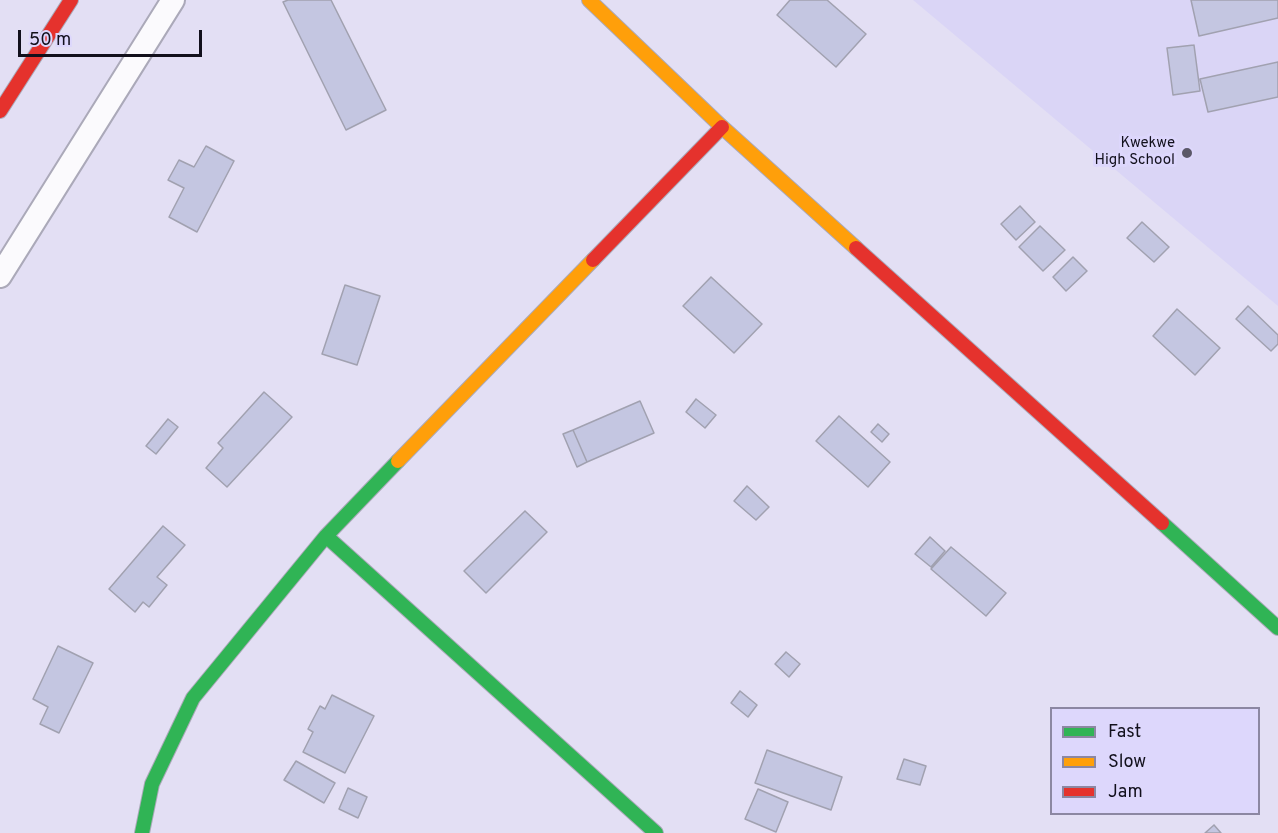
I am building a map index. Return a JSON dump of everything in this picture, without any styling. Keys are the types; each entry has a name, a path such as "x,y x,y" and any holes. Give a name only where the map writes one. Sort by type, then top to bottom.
{"main road":[{"path":"0,111 71,0"},
{"path":"589,0 722,127 1278,628"},
{"path":"142,833 152,784 193,698 326,536 722,127"},
{"path":"326,536 656,833"}],"street":[{"path":"0,276 173,0"}],"shaded area":[{"name":"Kwekwe High School","path":"913,0 1278,0 1278,306"}],"building":[{"path":"331,0 386,110 346,130 283,2"},
{"path":"790,0 827,0 866,34 836,67 777,15"},
{"path":"1191,0 1278,0 1278,18 1199,36"},
{"path":"1194,45 1200,91 1173,95 1167,48"},
{"path":"1278,62 1278,97 1208,112 1200,79"},
{"path":"206,146 234,161 197,232 169,217 184,188 168,180 179,160 194,167"},
{"path":"1020,206 1035,222 1016,240 1001,224"},
{"path":"1142,222 1169,247 1154,262 1127,238"},
{"path":"1040,226 1065,250 1043,271 1019,247"},
{"path":"1073,257 1087,271 1066,291 1053,277"},
{"path":"711,277 762,324 734,353 683,306"},
{"path":"345,285 380,296 357,365 322,354"},
{"path":"1248,306 1278,335 1278,344 1271,351 1236,319"},
{"path":"1177,309 1220,348 1195,375 1153,336"},
{"path":"264,392 292,417 227,487 206,468 223,448 218,443"},
{"path":"696,399 716,415 705,428 686,412"},
{"path":"640,401 654,433 587,462 573,430"},
{"path":"839,416 890,462 868,487 816,441"},
{"path":"168,419 178,427 156,454 146,446"},
{"path":"878,424 889,434 882,442 871,432"},
{"path":"573,430 587,462 577,467 563,434"},
{"path":"747,486 769,507 756,520 734,501"},
{"path":"525,511 547,532 486,593 464,571"},
{"path":"163,526 185,545 157,577 167,585 149,607 143,602 135,612 109,589"},
{"path":"930,537 945,551 931,567 915,554"},
{"path":"951,547 1006,593 986,616 931,569"},
{"path":"58,646 93,663 59,733 40,724 48,707 33,699"},
{"path":"786,652 800,664 789,677 775,664"},
{"path":"740,691 757,705 748,717 731,703"},
{"path":"332,695 374,716 345,773 303,752 313,732 308,729 320,706 325,709"},
{"path":"767,750 842,777 831,810 755,783"},
{"path":"904,759 926,766 920,785 897,779"},
{"path":"296,761 335,783 324,803 284,780"},
{"path":"348,788 367,797 358,818 339,809"},
{"path":"758,789 788,802 776,832 745,819"},
{"path":"1214,825 1221,833 1205,833"}],"traffic: fast":[{"path":"142,833 152,784 193,698 326,536 398,461"},
{"path":"1162,523 1278,628"},
{"path":"326,536 656,833"}],"traffic: slow":[{"path":"589,0 722,127 856,248"},
{"path":"398,461 593,260"}],"traffic: jam":[{"path":"0,111 71,0"},
{"path":"593,260 722,127"},
{"path":"856,248 1162,523"}],"place":[{"name":"Kwekwe High School","path":"1187,153"}]}
